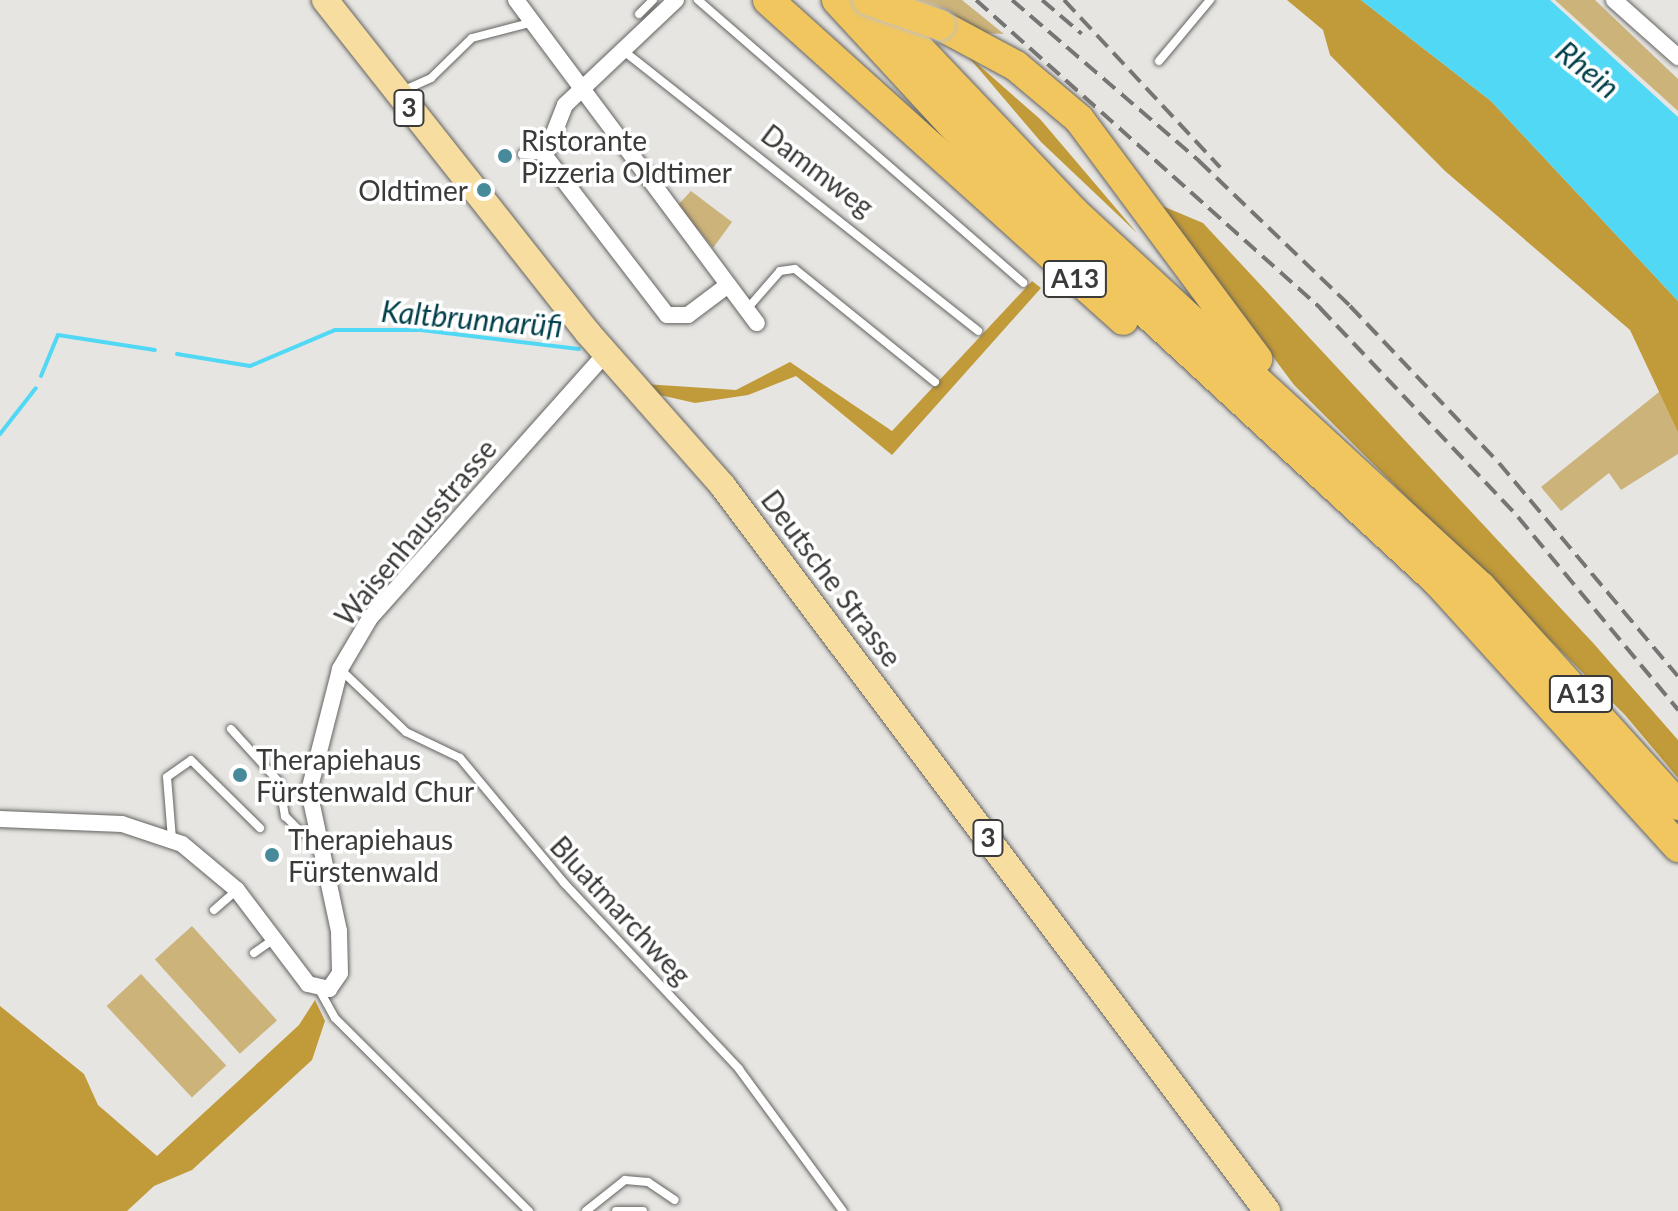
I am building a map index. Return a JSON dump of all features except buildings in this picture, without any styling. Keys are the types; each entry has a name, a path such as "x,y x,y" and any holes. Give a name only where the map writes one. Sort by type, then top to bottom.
{"highway":[{"name":"A13","path":"768,0 1023,235 1302,472 1396,541"},
{"name":"A13","path":"837,0 1007,184 1396,541 1547,695 1678,847"},
{"name":"A13","path":"870,0 940,25 1016,66 1079,119 1220,314 1381,492"},
{"name":"A13","path":"870,0 1046,184 1381,492 1550,660 1678,805"}],"main road":[{"name":"Deutsche Strasse","path":"325,0 398,93 458,157 606,353 740,508 1267,1211"}],"street":[{"path":"516,0 529,23 757,323"},
{"path":"676,0 625,52 565,105 545,156 667,315 688,315 728,285"},
{"path":"1614,0 1677,53"},
{"name":"Waisenhausstrasse","path":"320,991 338,979 340,950 315,829 313,760 340,669 370,618 606,353"},
{"path":"0,819 122,824 172,839 237,890 320,991"}],"lane":[{"path":"639,14 653,0"},
{"name":"Dammweg","path":"698,0 1023,283"},
{"path":"1159,61 1210,0"},
{"path":"398,93 431,78 472,38 529,23"},
{"name":"Dammweg","path":"625,52 978,331"},
{"path":"522,154 545,156"},
{"path":"747,309 780,271 795,269 935,382"},
{"name":"Bluatmarchweg","path":"340,669 406,732 460,758 564,883 739,1069 843,1211"},
{"path":"231,729 279,782 285,816 302,833 315,829"},
{"path":"172,839 167,777 191,760 260,828"},
{"path":"214,910 237,890"},
{"path":"254,953 275,938"},
{"path":"320,991 335,1018 529,1211"},
{"path":"586,1211 625,1180 648,1182 675,1200"},
{"path":"616,1211 643,1211"}],"shaded area":[{"path":"908,0 962,0 1004,34 983,33"},
{"path":"1287,0 1361,0 1491,101 1678,301 1678,432 1630,330 1445,171 1330,55 1323,30"},
{"path":"1555,0 1595,0 1678,79 1678,111"},
{"path":"966,54 1040,119 1137,233 1041,142"},
{"path":"691,191 732,222 713,248 678,205"},
{"path":"1160,205 1203,223 1594,644 1678,740 1678,778 1625,715 1294,385"},
{"path":"1032,281 1041,288 892,455 796,376 748,395 695,403 651,393 644,384 736,390 790,362 892,431"},
{"path":"1664,388 1678,408 1678,454 1621,490 1609,473 1561,511 1541,487"},
{"path":"192,926 277,1020 240,1054 155,959"},
{"path":"141,974 226,1065 192,1097 107,1006"},
{"path":"315,1000 325,1021 312,1060 192,1170 154,1186 127,1211 0,1211 0,1006 84,1074 98,1105 157,1156 299,1025"}],"water":[{"name":"Rhein","path":"1361,0 1550,0 1678,117 1678,301 1491,101"}],"waterway":[{"name":"Kaltbrunnarüfi","path":"177,354 250,366 335,330 421,330 579,349"},
{"name":"Kaltbrunnarüfi","path":"41,376 58,335 155,350"},
{"name":"Kaltbrunnarüfi","path":"0,434 36,388"}],"railway":[{"path":"976,0 1320,308 1518,517 1678,710"},
{"path":"1012,0 1199,161 1350,306 1499,463 1678,676"},
{"path":"1042,0 1082,34"},
{"path":"1064,0 1220,167"}],"place":[{"name":"Ristorante Pizzeria Oldtimer","path":"505,156"},
{"name":"Oldtimer","path":"484,190"},
{"name":"Therapiehaus Fürstenwald Chur","path":"240,775"},
{"name":"Therapiehaus Fürstenwald","path":"272,855"}]}
